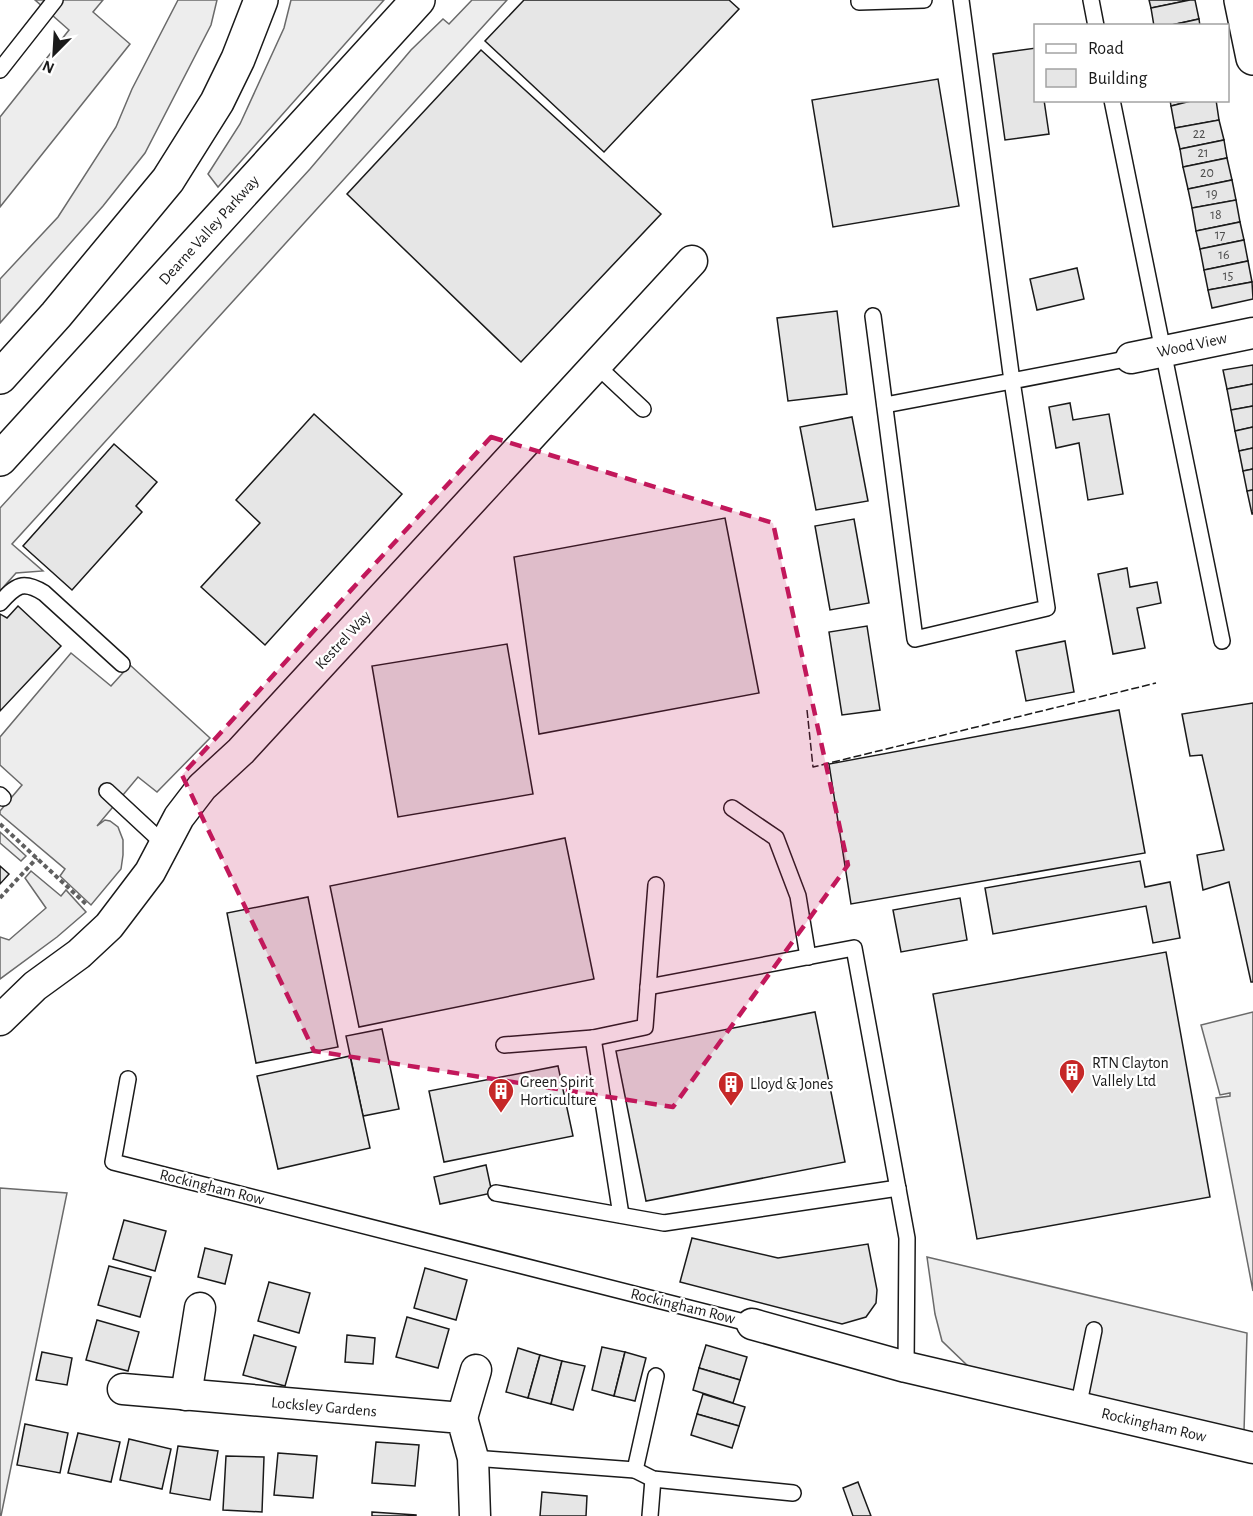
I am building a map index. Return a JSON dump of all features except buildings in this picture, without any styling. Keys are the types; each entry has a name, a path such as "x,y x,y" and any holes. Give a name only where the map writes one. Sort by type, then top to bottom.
{"highway":[{"path":"0,377 56,315 168,180 216,102 238,59 261,0"},
{"name":"Dearne Valley Parkway","path":"0,459 418,0"},
{"path":"1240,0 1253,58"}],"street":[{"name":"Kestrel Way","path":"0,1020 35,986 79,954 109,926 150,872 179,818 202,787 241,751 692,261"},
{"name":"Wood View","path":"1131,358 1253,333"},
{"path":"186,1395 200,1308"},
{"name":"Rockingham Row","path":"752,1324 906,1367 1253,1448"},
{"path":"475,1516 473,1458 462,1418 476,1370"},
{"name":"Locksley Gardens","path":"123,1389 462,1418"}],"lane":[{"path":"0,70 55,0"},
{"path":"859,0 859,2 924,0"},
{"path":"873,316 915,639 1047,608 1012,381 960,0"},
{"path":"1091,0 1096,24"},
{"path":"1112,102 1222,642"},
{"path":"885,405 1131,358"},
{"path":"597,365 643,409"},
{"path":"0,603 8,594 21,586 31,585 44,593 122,664"},
{"path":"107,791 164,844"},
{"path":"732,808 776,838 798,896 808,957"},
{"path":"504,1045 593,1038 645,1027 656,885"},
{"path":"648,987 854,948 907,1238 906,1367"},
{"path":"593,1038 621,1215"},
{"name":"Rockingham Row","path":"128,1079 113,1162 752,1324"},
{"path":"496,1193 664,1223 898,1188"},
{"path":"1078,1408 1094,1330"},
{"path":"635,1470 656,1376"},
{"path":"473,1458 635,1470 653,1479 793,1493"},
{"path":"650,1516 653,1479"}],"path":[{"path":"0,824 109,926"},
{"path":"0,898 37,858"}],"highlighted area":[{"path":"491,437 773,523 848,865 673,1107 314,1051 182,775"}],"shaded area":[{"path":"35,0 103,0 93,12 130,44 0,207 0,117 69,30"},
{"path":"178,0 217,0 211,25 145,153 103,206 0,323 0,279 58,217 116,127 132,89"},
{"path":"291,0 384,0 218,187 208,174 240,124 284,28"},
{"path":"472,0 507,0 12,544 43,571 16,573 0,591 0,508 310,169 411,50 443,19 449,24"},
{"path":"71,653 111,686 130,665 210,738 157,792 138,777 97,826 105,820 118,827 123,840 123,855 121,869 91,905 60,876 65,869 0,814 0,811 22,785 0,765 0,737"},
{"path":"0,832 26,856 21,861 0,843"},
{"path":"31,871 61,896 66,890 86,912 57,937 0,979 0,937 9,940 46,908 25,878"},
{"path":"1253,1012 1253,1291 1216,1098 1230,1096 1230,1093 1220,1095 1201,1025"},
{"path":"0,1188 67,1193 1,1516 0,1516"},
{"path":"927,1257 1247,1333 1244,1431 968,1366 942,1341 935,1314"}],"fence":[{"path":"807,710 813,767 1156,683"}],"place":[{"name":"RTN Clayton Vallely Ltd","path":"1072,1095"},
{"name":"Lloyd & Jones","path":"731,1107"},
{"name":"Green Spirit Horticulture","path":"501,1114"}]}
